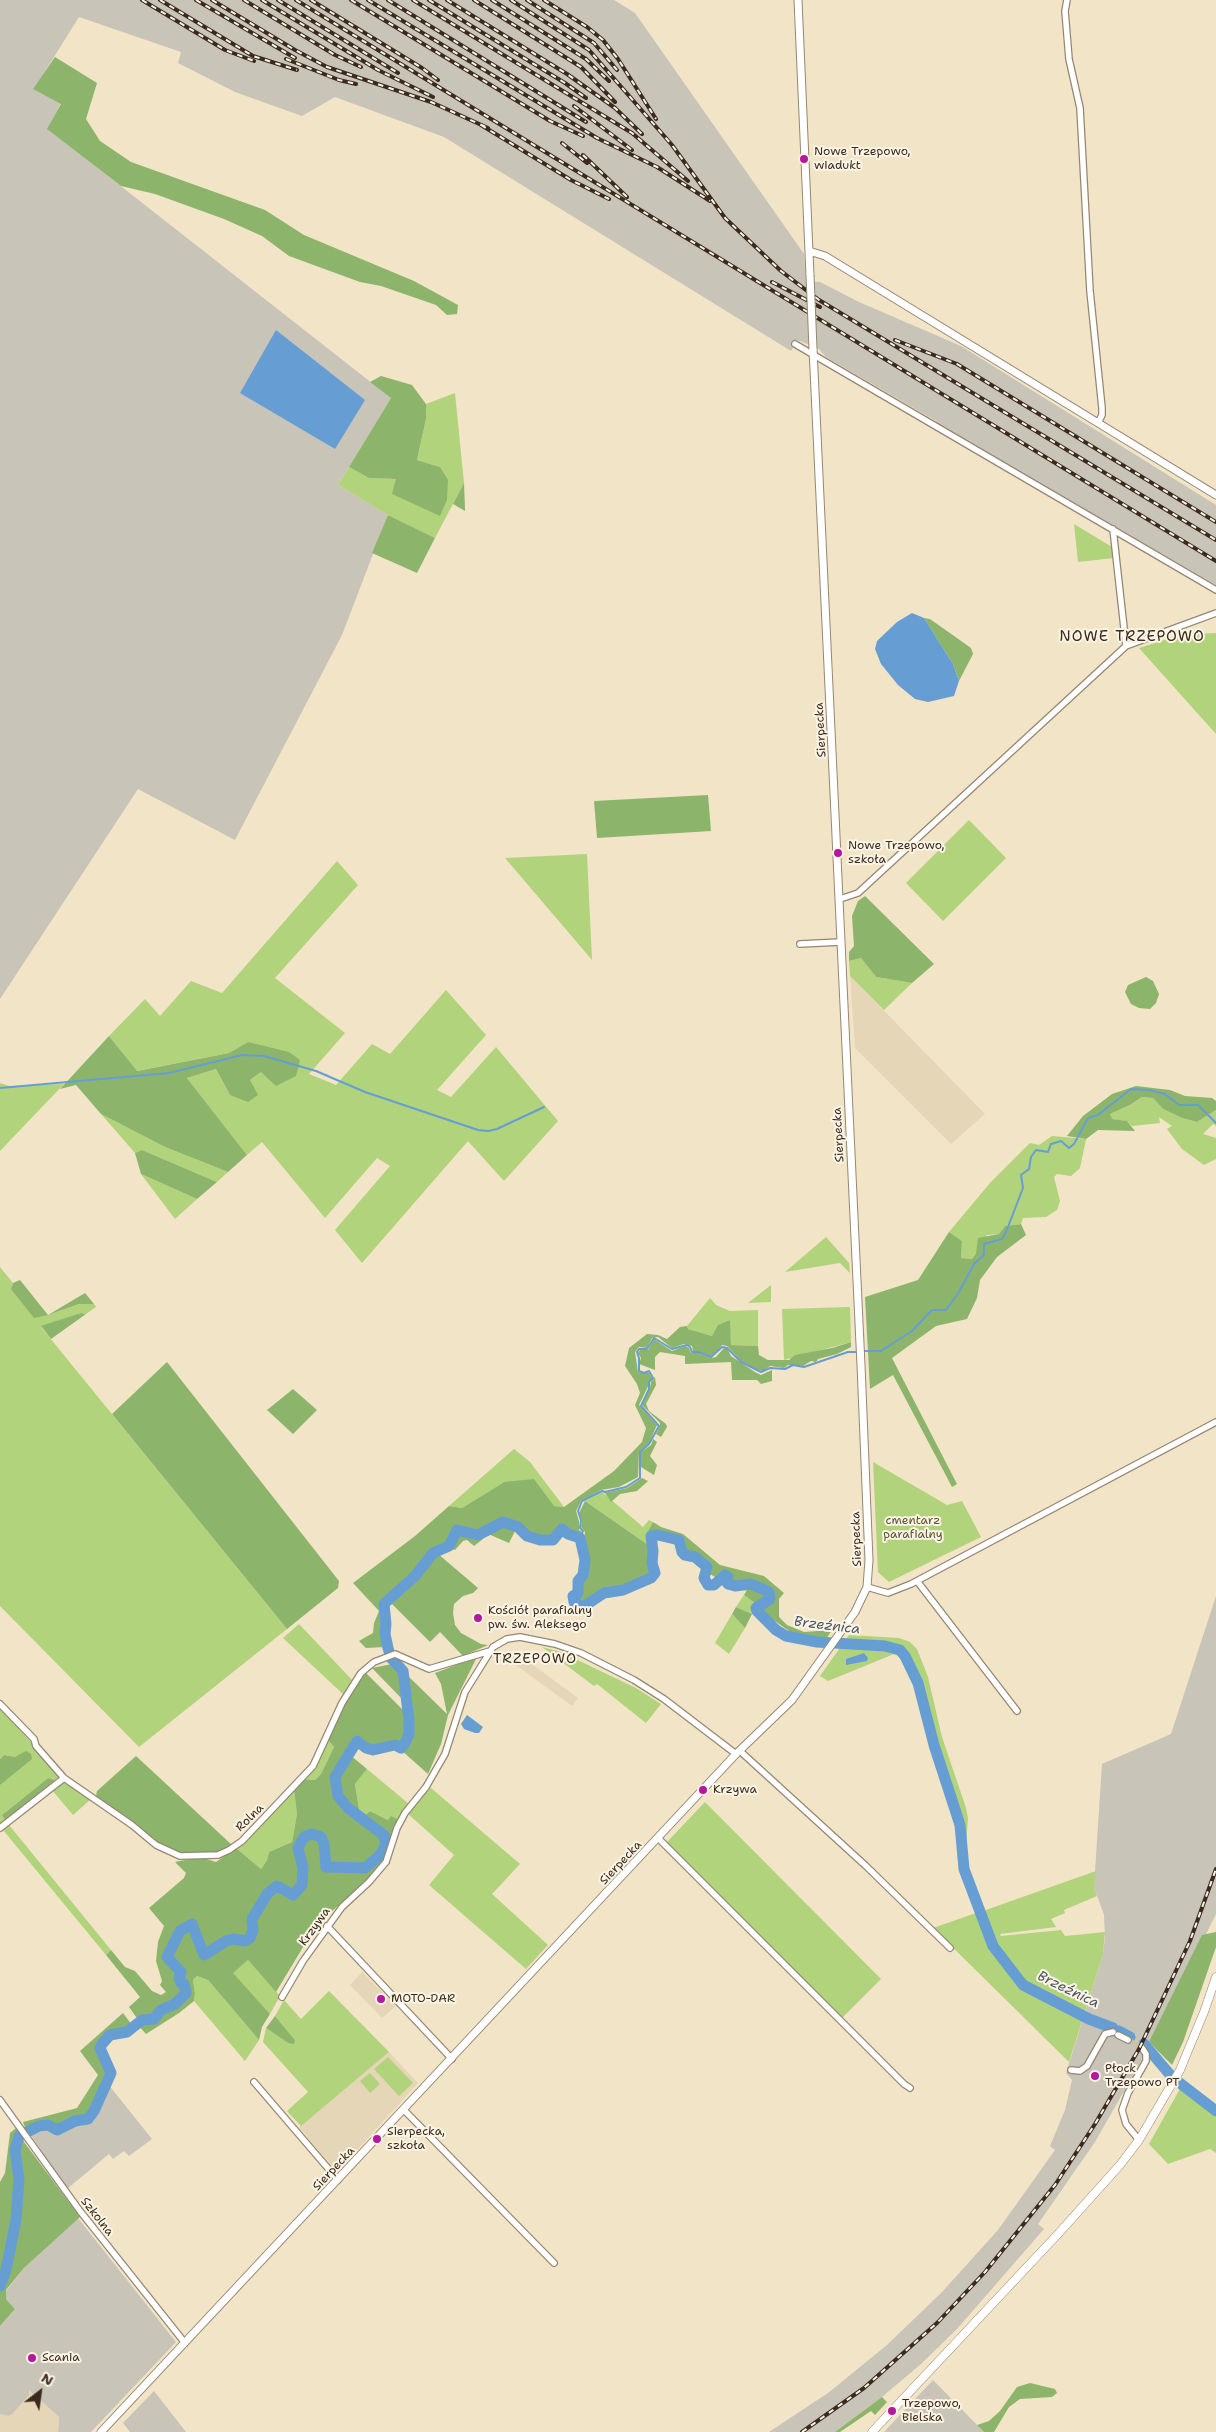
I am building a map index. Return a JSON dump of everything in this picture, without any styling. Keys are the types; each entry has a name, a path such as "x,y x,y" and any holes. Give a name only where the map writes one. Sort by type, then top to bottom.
{"main road":[{"path":"872,2432 1095,2195 1138,2140 1180,2070 1216,1977"}],"street":[{"name":"Sierpecka","path":"101,2432 659,1839 738,1752 797,1694 844,1628 862,1600 866,1587 869,1560 861,1365 798,0"},
{"path":"1067,0 1065,11 1068,59 1080,108 1091,300 1102,408 1102,415 1098,423"},
{"path":"809,251 824,256 1216,495"},
{"path":"795,344 813,352 1216,590"},
{"path":"1113,529 1126,646"},
{"path":"840,898 858,893 1126,646 1216,613"},
{"path":"800,944 841,942"},
{"path":"866,1587 888,1593 917,1581 1216,1422"},
{"path":"917,1581 1017,1711"},
{"name":"Krzywa","path":"282,1997 303,1961 327,1926 353,1895 369,1882 386,1862 397,1828 405,1813 426,1787 445,1754 466,1692 490,1651 493,1647 507,1639 520,1637 555,1644 581,1654 634,1680 664,1698 738,1752 860,1860 950,1948"},
{"name":"Rolna","path":"0,1704 34,1739 36,1746 64,1778 169,1853 180,1856 218,1854 229,1850 242,1841 306,1774 317,1759 342,1703 362,1673 374,1662 394,1654 429,1670 490,1651"},
{"path":"0,1828 64,1778"},
{"path":"659,1839 910,2088"},
{"path":"327,1926 452,2058"},
{"path":"1071,2070 1080,2071 1087,2066 1104,2034 1115,2034 1128,2040"},
{"path":"1138,2140 1126,2124 1122,2110 1128,2093 1146,2061 1146,2054 1142,2048"},
{"path":"254,2082 338,2180"},
{"name":"Szkolna","path":"0,2100 80,2211 184,2343"},
{"path":"404,2110 554,2263"}],"shaded area":[{"path":"0,0 614,0 635,13 804,254 806,281 820,282 859,302 961,346 1216,505 1216,585 939,425 936,421 826,357 818,348 797,340 791,351 444,137 335,97 302,116 235,92 178,63 181,52 79,17 34,89 61,103 48,129 391,398 338,485 388,515 342,635 235,840 138,789 0,999"},
{"path":"850,976 985,1114 951,1144 855,1048"},
{"path":"1216,1596 1216,1914 1160,2028 1095,2142 1038,2224 1044,2229 957,2329 921,2364 882,2397 835,2432 769,2432 828,2393 887,2345 942,2292 998,2230 1055,2150 1050,2146 1065,2110 1072,2080 1066,2073 1103,1954 1105,1937 1104,1915 1094,1887 1102,1764 1171,1734"},
{"path":"514,1651 578,1698 572,1706 505,1657"},
{"path":"362,1972 396,2006 382,2018 350,1985"},
{"path":"389,2052 418,2083 337,2172 299,2127"},
{"path":"108,2084 152,2139 129,2156 124,2151 113,2159 109,2154 67,2189 31,2135 35,2131 46,2128 56,2132 78,2122 88,2121 97,2110"},
{"path":"78,2218 176,2342 91,2432 58,2432 59,2417 29,2390 29,2395 12,2414 8,2416 0,2414 0,2326 15,2309 6,2299 6,2291 24,2268"},
{"path":"933,2380 977,2425 984,2432 884,2432"},
{"path":"29,2389 59,2417 58,2432 0,2432 0,2414 8,2416"},
{"path":"154,2391 186,2432 130,2432 123,2423"}],"green space":[{"path":"55,57 97,83 86,119 100,141 131,162 265,210 304,235 414,281 458,305 457,314 447,315 436,305 381,286 360,282 289,256 262,236 224,219 155,194 121,186 47,129 61,104 33,89"},
{"path":"381,376 412,385 426,404 426,419 417,460 440,467 448,480 447,500 440,516 392,494 396,479 369,478 349,467 391,398 370,382"},
{"path":"455,393 464,483 435,538 388,515 338,485 349,467 369,478 396,479 440,467 417,460 426,419 426,404"},
{"path":"464,483 465,508 465,511 453,504"},
{"path":"388,515 435,538 417,573 372,553"},
{"path":"1074,524 1112,547 1114,558 1078,562"},
{"path":"924,618 930,619 971,648 973,654 959,681 953,664"},
{"path":"1190,632 1196,634 1216,633 1216,734 1139,648"},
{"path":"708,795 711,831 597,838 594,801"},
{"path":"969,820 1006,858 943,921 906,883"},
{"path":"587,854 592,960 505,858"},
{"path":"337,861 358,885 275,978 345,1033 309,1074 336,1085 372,1044 390,1054 446,990 486,1035 437,1090 451,1097 496,1047 558,1121 504,1181 468,1141 362,1263 335,1230 390,1166 377,1158 325,1218 262,1142 247,1155 187,1078 216,1069 230,1095 261,1072 248,1042 229,1053 136,1071 109,1036 145,999 160,1016 191,981 222,993"},
{"path":"865,896 934,964 912,983 876,977 861,958 849,961 849,952 854,946 852,916 858,901"},
{"path":"861,958 876,977 912,983 884,1010 850,976 849,961"},
{"path":"1146,977 1153,981 1159,994 1156,1003 1150,1009 1139,1008 1131,1004 1125,992 1128,985"},
{"path":"109,1036 137,1071 229,1053 248,1042 289,1052 300,1060 296,1076 276,1086 261,1072 250,1080 258,1095 248,1102 230,1095 216,1069 187,1078 247,1155 228,1172 165,1147 101,1114 76,1085 60,1089"},
{"path":"0,1083 9,1086 64,1084 0,1151"},
{"path":"1136,1086 1170,1090 1185,1096 1212,1098 1216,1101 1216,1110 1197,1122 1182,1118 1163,1109 1153,1098 1142,1097 1110,1114 1112,1119 1127,1121 1135,1131 1098,1130 1086,1139 1067,1136 1083,1116 1112,1094"},
{"path":"1142,1097 1153,1098 1163,1109 1182,1118 1197,1122 1216,1110 1216,1126 1213,1124 1203,1134 1216,1138 1216,1159 1204,1165 1182,1149 1167,1129 1172,1126 1159,1117 1160,1123 1132,1126 1127,1121 1111,1119 1110,1114"},
{"path":"101,1114 165,1147 228,1172 217,1182 142,1150 135,1153"},
{"path":"1052,1136 1086,1139 1080,1168 1071,1176 1057,1174 1054,1177 1060,1201 1057,1210 1046,1217 1023,1218 1021,1224 1005,1226 999,1234 987,1235 972,1259 961,1258 962,1241 949,1232 990,1183 1030,1143 1039,1145"},
{"path":"142,1150 217,1182 197,1199 141,1174 135,1153"},
{"path":"141,1174 197,1199 175,1219"},
{"path":"1021,1224 1026,1235 997,1257 980,1280 977,1298 967,1319 936,1326 892,1358 957,1484 952,1487 893,1375 870,1389 865,1297 918,1280 949,1232 962,1241 961,1258 972,1259 976,1253 978,1238 999,1234 1005,1226"},
{"path":"826,1237 849,1263 850,1273 840,1263 785,1272"},
{"path":"0,1267 13,1283 11,1289 48,1315 79,1304 94,1304 96,1307 86,1314 81,1313 41,1327 287,1629 139,1747 0,1606"},
{"path":"20,1280 48,1315 34,1318 11,1289 13,1283"},
{"path":"771,1285 771,1302 748,1303"},
{"path":"85,1293 94,1304 79,1304 48,1315"},
{"path":"710,1298 716,1305 730,1311 758,1310 758,1346 731,1345 729,1320 712,1336 688,1329 687,1326"},
{"path":"850,1307 851,1342 784,1360 782,1309"},
{"path":"81,1313 86,1314 51,1339 41,1326"},
{"path":"730,1320 731,1345 758,1346 759,1355 768,1360 789,1360 795,1355 832,1348 851,1342 851,1347 837,1354 818,1359 816,1362 811,1361 803,1366 788,1365 784,1368 770,1366 763,1371 742,1362 727,1346 722,1345 715,1354 710,1356 699,1351 693,1351 692,1346 684,1344 672,1348 658,1337 652,1338 647,1348 639,1347 635,1352 638,1372 649,1373 652,1378 639,1405 657,1425 649,1443 639,1452 638,1477 619,1487 601,1490 581,1501 576,1511 579,1530 582,1532 580,1535 571,1534 563,1527 556,1531 553,1539 540,1539 527,1535 522,1525 503,1520 478,1534 458,1527 453,1528 448,1546 434,1550 407,1582 383,1601 381,1611 384,1620 385,1647 366,1648 359,1641 373,1633 374,1623 379,1611 353,1583 415,1536 449,1506 462,1508 504,1482 534,1479 554,1506 564,1507 614,1471 642,1442 646,1428 635,1405 640,1393 637,1384 625,1366 629,1348 647,1334 658,1335 667,1339 680,1327 687,1326 688,1329 712,1336 718,1325"},
{"path":"654,1339 672,1351 685,1346 689,1348 691,1353 699,1353 711,1358 716,1357 724,1348 727,1348 731,1356 761,1375 772,1370 772,1381 761,1384 757,1380 732,1380 731,1362 685,1364 685,1356 660,1352 655,1357 655,1370 639,1364 641,1358 638,1353 640,1350 648,1350"},
{"path":"167,1362 339,1581 338,1588 287,1629 112,1414"},
{"path":"655,1377 656,1385 646,1404 649,1411 666,1424 667,1427 661,1437 656,1434 660,1423 642,1405 651,1382"},
{"path":"293,1389 317,1410 293,1434 267,1410"},
{"path":"653,1439 657,1442 650,1456 657,1465 654,1475 641,1467 640,1460 641,1452 651,1445"},
{"path":"514,1449 530,1462 564,1507 554,1506 504,1482 462,1508 449,1506"},
{"name":"cmentarz parafialny","path":"873,1462 947,1505 962,1501 981,1537 889,1582 878,1572"},
{"path":"642,1478 648,1481 637,1491 620,1494 611,1502 605,1493 627,1488"},
{"path":"602,1492 643,1527 649,1520 653,1522 648,1531 652,1534 649,1536 651,1547 585,1501"},
{"path":"585,1501 651,1547 650,1563 654,1572 651,1576 622,1589 603,1592 580,1605 575,1601 575,1597 579,1593 579,1582 584,1576 587,1558 583,1545 585,1532 581,1527 582,1520 579,1513"},
{"path":"653,1522 661,1527 683,1534 720,1565 764,1576 784,1593 779,1599 779,1617 787,1625 804,1632 832,1630 826,1639 796,1636 758,1609 770,1600 770,1592 751,1582 735,1584 727,1582 729,1577 726,1574 717,1578 708,1573 708,1566 697,1556 682,1550 680,1539 658,1533 652,1534 648,1531"},
{"path":"504,1523 516,1529 509,1543 486,1533"},
{"path":"458,1532 478,1537 482,1535 483,1539 474,1546 467,1540 463,1541 455,1550 450,1548"},
{"path":"437,1553 478,1588 473,1593 463,1596 454,1604 455,1625 461,1633 481,1644 488,1645 463,1656 440,1632 430,1642 390,1602 418,1578 432,1556"},
{"path":"750,1585 759,1587 767,1593 769,1599 759,1606 744,1595"},
{"path":"744,1595 759,1606 755,1607 752,1614 736,1607"},
{"path":"736,1607 752,1614 745,1628 732,1614"},
{"path":"732,1614 745,1628 729,1654 715,1643"},
{"path":"299,1624 354,1682 345,1696 283,1638"},
{"path":"849,1635 899,1638 910,1642 917,1649 928,1677 942,1737 966,1808 968,1818 966,1847 969,1868 983,1911 1096,1871 1094,1887 1097,1896 1064,1910 1065,1913 1051,1919 1056,1927 1000,1934 1001,1936 1061,1930 1065,1936 1105,1932 1103,1954 1069,2062 933,1928 976,1913 963,1875 956,1824 934,1760 916,1691 903,1659 894,1654 828,1681 820,1676"},
{"path":"542,1647 561,1652 636,1688 661,1704 646,1723 597,1684 594,1686"},
{"path":"477,1657 448,1715 441,1744 428,1774 401,1750 410,1734 405,1673 447,1714 441,1684 435,1673"},
{"path":"392,1664 401,1671 404,1701 372,1668"},
{"path":"366,1673 407,1714 408,1734 400,1746 393,1743 373,1748 356,1740 346,1753 333,1777 333,1786 337,1797 346,1809 383,1837 384,1847 381,1852 364,1867 326,1866 326,1845 322,1836 313,1833 303,1836 296,1854 302,1868 301,1884 294,1893 286,1892 277,1885 273,1887 250,1918 251,1933 249,1937 245,1940 225,1940 206,1954 194,1924 191,1922 180,1930 165,1957 179,1972 177,1978 183,1985 185,1993 175,2002 160,2009 153,2018 139,2021 129,2007 140,1997 106,1955 111,1950 125,1967 135,1971 152,1991 161,1995 166,1992 160,1985 162,1981 156,1961 158,1942 164,1926 149,1908 184,1878 186,1873 175,1862 200,1857 216,1862 236,1848 261,1869 267,1860 269,1852 292,1842 297,1814 294,1790 304,1779 315,1780 321,1774 334,1747 328,1740 347,1699"},
{"path":"0,1708 56,1770 58,1777 55,1780 48,1778 2,1815 5,1820 0,1825 0,1785 15,1757 4,1755 0,1759"},
{"path":"328,1740 334,1747 321,1774 315,1780 304,1779 319,1761"},
{"path":"26,1751 31,1754 32,1759 0,1785 0,1759 4,1755 15,1757"},
{"path":"350,1755 367,1769 355,1784 360,1815 340,1797 336,1782 337,1776"},
{"path":"136,1756 232,1845 224,1851 210,1854 179,1855 165,1850 96,1796 97,1791"},
{"path":"367,1769 409,1804 399,1820 388,1820 370,1811 363,1817 360,1815 355,1784"},
{"path":"48,1778 55,1780 5,1820 2,1815"},
{"path":"67,1781 91,1799 73,1815 52,1790 62,1782"},
{"path":"431,1788 520,1864 492,1894 548,1945 526,1969 429,1885 454,1855 407,1813 419,1797"},
{"path":"294,1790 297,1814 292,1842 269,1852 267,1860 261,1869 236,1848"},
{"path":"705,1802 881,1979 842,2018 667,1842"},
{"path":"370,1811 388,1820 391,1816 399,1820 385,1860 372,1877 317,1924 276,1992 248,1960 233,1973 270,2014 262,2027 259,2040 208,1980 197,1976 193,1980 194,2001 146,2034 137,2024 143,2021 154,2021 161,2011 176,2006 188,1993 185,1983 181,1981 183,1971 168,1957 183,1930 192,1926 205,1957 232,1941 245,1943 250,1940 254,1930 252,1921 269,1894 277,1888 285,1894 295,1896 303,1887 304,1868 298,1852 306,1839 312,1836 319,1837 321,1840 323,1865 325,1868 370,1868 381,1857 387,1846 387,1835 363,1817"},
{"path":"9,1825 111,1950 106,1955 3,1830"},
{"path":"1216,1932 1216,1947 1183,2042 1172,2065 1149,2042 1202,1935"},
{"path":"248,1960 280,1996 270,2014 232,1973"},
{"path":"197,1976 208,1980 259,2040 245,2061 194,2001 193,1980"},
{"path":"329,1991 389,2052 301,2126 287,2111 308,2092 263,2042 266,2028 288,2043 295,2040 275,2016 284,2000 301,2019"},
{"path":"123,2013 132,2025 127,2030 109,2034 100,2043 98,2048 101,2057 110,2070 98,2097 98,2103 87,2117 70,2120 56,2128 51,2124 37,2123 26,2130 23,2122 77,2108 98,2075 80,2051"},
{"path":"275,2016 295,2040 294,2044 288,2043 266,2028"},
{"path":"388,2057 413,2083 399,2096 374,2069"},
{"path":"370,2073 380,2084 370,2093 360,2081"},
{"path":"1181,2087 1216,2114 1216,2153 1210,2149 1168,2164 1149,2144"},
{"path":"17,2127 24,2142 80,2217 24,2268 6,2290 6,2299 15,2309 0,2326 0,2182 5,2173 10,2133"},
{"path":"1030,2383 1055,2389 1057,2393 1052,2397 1020,2399 1009,2407 994,2432 984,2432 977,2425 989,2421 1000,2411 1017,2387"},
{"path":"882,2397 887,2402 875,2415 871,2411 840,2432 835,2432"}],"water":[{"path":"276,330 365,400 335,449 240,393"},
{"path":"912,613 924,618 953,664 959,681 954,696 928,702 915,699 898,685 881,664 875,649 877,641 897,622"},
{"path":"864,1653 868,1658 867,1661 846,1665 846,1659"},
{"path":"467,1715 483,1727 479,1733 464,1729 461,1724"}],"waterway":[{"path":"0,1088 169,1073 242,1055 264,1056 316,1071 365,1092 478,1130 488,1131 497,1129 544,1107"},
{"path":"863,1351 881,1351 912,1331 932,1310 946,1310 959,1292 974,1264 984,1255 984,1244 1002,1239 1006,1232 1023,1188 1021,1175 1029,1169 1031,1157 1036,1150 1048,1152 1051,1144 1061,1141 1069,1148 1074,1144 1088,1118 1098,1115 1131,1089 1149,1090 1165,1094 1179,1105 1198,1105 1216,1123"},
{"path":"580,1538 583,1531 580,1528 581,1520 578,1511 582,1501 602,1491 626,1487 640,1478 640,1452 649,1444 659,1426 641,1406 649,1389 649,1382 653,1378 649,1371 644,1373 639,1371 637,1352 639,1349 647,1349 654,1338 672,1349 687,1345 692,1352 699,1352 711,1357 722,1347 727,1348 741,1362 761,1372 770,1368 785,1369 793,1365 804,1367 848,1352 858,1352"},
{"name":"Brzeźnica","path":"0,2286 6,2270 16,2220 19,2179 15,2150 19,2136 39,2126 48,2125 57,2130 75,2121 88,2119 94,2111 111,2073 100,2048 102,2044 110,2035 127,2032 142,2020 154,2019 161,2010 175,2004 186,1993 184,1984 181,1983 179,1978 181,1972 167,1957 180,1931 192,1924 204,1955 226,1941 233,1939 245,1941 250,1938 253,1930 252,1919 268,1893 277,1886 293,1895 302,1885 303,1868 298,1848 304,1837 312,1834 321,1837 324,1844 326,1867 365,1868 379,1856 385,1847 385,1836 348,1808 338,1796 335,1777 357,1741 366,1748 373,1750 395,1745 401,1748 405,1743 409,1734 409,1720 403,1671 391,1658 388,1648 385,1634 384,1604 415,1576 433,1553 449,1546 457,1530 478,1535 503,1522 518,1527 527,1536 540,1540 553,1540 562,1529 568,1534 580,1538 585,1560 583,1575 578,1581 578,1593 573,1596 574,1602 583,1607 604,1593 623,1590 651,1578 655,1573 652,1563 651,1536 658,1535 679,1540 682,1552 685,1555 695,1557 707,1567 704,1578 708,1585 714,1585 725,1575 728,1577 725,1580 728,1584 735,1586 751,1584 769,1592 770,1599 756,1608 757,1611 776,1630 786,1636 817,1642 885,1646 900,1650 905,1656 918,1683 934,1745 960,1825 964,1869 993,1946 1023,1985 1089,2019 1113,2028"},
{"name":"Brzeźnica","path":"1119,2031 1130,2037"},
{"name":"Brzeźnica","path":"1144,2044 1172,2077 1216,2111"}],"tunnel":[{"path":"1128,2040 1142,2048"}],"railway":[{"path":"142,0 225,50 254,61"},
{"path":"160,0 253,56 297,70"},
{"path":"196,0 295,58"},
{"path":"212,0 327,67 431,102 488,128"},
{"path":"244,0 335,55 361,67"},
{"path":"262,0 378,70 433,97"},
{"path":"278,0 398,73"},
{"path":"296,0 1216,561"},
{"path":"311,0 422,68 438,80"},
{"path":"351,0 550,121 583,136"},
{"path":"368,0 597,138 657,167 710,201"},
{"path":"388,0 586,122"},
{"path":"413,0 632,133 688,181"},
{"path":"429,0 565,83 586,98"},
{"path":"447,0 567,74 615,108 642,134"},
{"path":"474,0 581,67 615,102"},
{"path":"492,0 586,59 609,81"},
{"path":"511,0 589,50 672,145 725,218 781,271 819,300 1216,540"},
{"path":"527,0 594,43 617,70"},
{"path":"544,0 587,27 603,40 618,59 656,119"},
{"path":"286,59 339,80 356,84"},
{"path":"574,106 632,150"},
{"path":"481,125 571,180 609,199"},
{"path":"562,143 587,163"},
{"path":"583,155 627,197"},
{"path":"772,282 820,307"},
{"path":"895,340 957,364 1216,522"},
{"path":"802,2432 864,2388 937,2323 985,2272 1055,2185 1095,2124 1139,2049 1190,1941 1216,1869"}],"place":[{"name":"Nowe Trzepowo, wiadukt","path":"804,159"},
{"name":"Nowe Trzepowo, szkoła","path":"838,853"},
{"name":"Kościół parafialny pw. św. Aleksego","path":"478,1618"},
{"name":"Krzywa","path":"703,1790"},
{"name":"MOTO-DAR","path":"381,1999"},
{"name":"Płock Trzepowo PT","path":"1095,2076"},
{"name":"Sierpecka, szkoła","path":"377,2139"},
{"name":"Scania","path":"32,2358"},
{"name":"Trzepowo, Bielska","path":"892,2411"}],"district":[{"name":"NOWE TRZEPOWO","path":"1132,637"},
{"name":"TRZEPOWO","path":"535,1659"}]}
